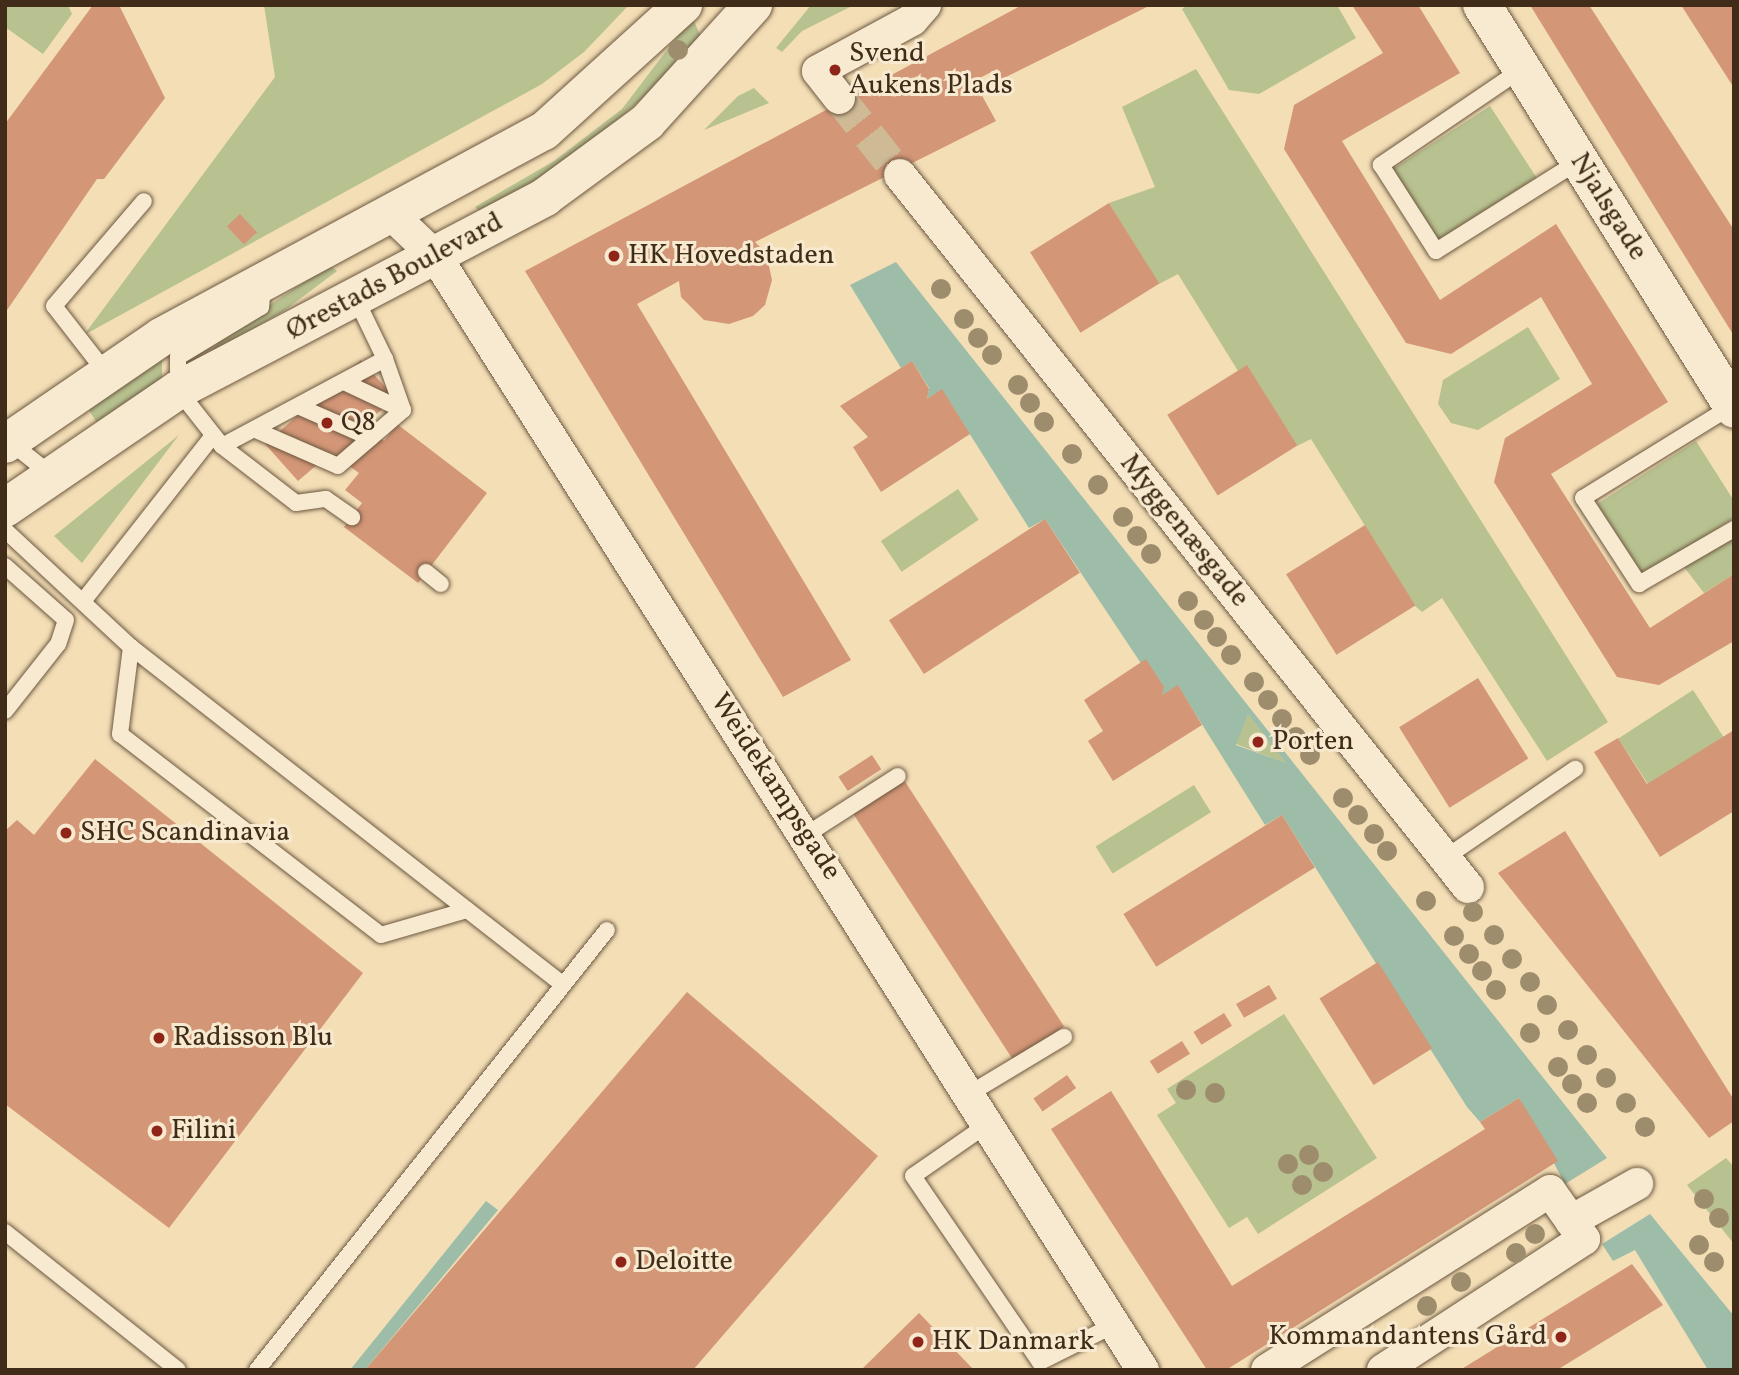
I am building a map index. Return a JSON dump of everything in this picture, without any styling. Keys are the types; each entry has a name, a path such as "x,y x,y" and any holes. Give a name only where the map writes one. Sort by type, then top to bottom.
{"street":[{"name":"Ørestads Boulevard","path":"7,441 160,337 393,216 544,131 683,5"},
{"name":"Ørestads Boulevard","path":"5,508 49,473 178,390 436,257 545,197 647,122 753,5"},
{"path":"839,98 818,71 912,20 925,5"},
{"name":"Njalsgade","path":"1482,5 1733,407"},
{"name":"Myggenæsgade","path":"901,175 1468,887"},
{"name":"Weidekampsgade","path":"393,216 436,257 806,835 1143,1370"},
{"path":"1571,1221 1637,1184"},
{"path":"1267,1370 1550,1191 1584,1239 1383,1370"}],"lane":[{"path":"1522,69 1381,165 1436,251 1579,161"},
{"path":"107,374 54,306 144,201"},
{"path":"264,283 261,307 178,358 178,390 217,442 296,503 327,499 352,517"},
{"path":"355,297 385,359 403,410"},
{"path":"84,600 217,442 258,431 385,359"},
{"path":"344,382 403,410"},
{"path":"300,407 371,438"},
{"path":"1733,407 1583,498 1639,584 1734,528"},
{"path":"258,431 338,466 403,410"},
{"path":"7,441 49,473"},
{"path":"5,530 84,600 131,647 562,984"},
{"path":"5,566 66,620 58,644 5,711"},
{"path":"426,572 441,584"},
{"path":"131,647 120,734 382,935 467,910"},
{"path":"1445,858 1575,769"},
{"path":"806,835 898,776"},
{"path":"257,1370 607,930"},
{"path":"969,1094 1064,1037"},
{"path":"988,1124 913,1176 1040,1362 1114,1325"},
{"path":"5,1232 178,1370"}],"shaded area":[{"path":"5,5 68,5 72,14 43,54 5,27"},
{"path":"264,5 629,5 584,52 542,84 84,335 275,77"},
{"path":"811,5 854,5 802,31 782,52 776,48"},
{"path":"1188,5 1337,5 1356,38 1259,94 1229,90 1182,9"},
{"path":"692,17 703,41 665,80 561,167 482,214 475,207 554,161 622,109"},
{"path":"1196,69 1608,722 1547,761 1442,598 1422,612 1415,606 1311,439 1297,446 1247,366 1238,371 1178,274 1159,284 1109,203 1155,187 1122,107"},
{"path":"754,88 769,103 704,130 738,96"},
{"path":"1490,106 1536,177 1439,240 1393,169"},
{"path":"896,262 1607,1158 1565,1184 1519,1098 1480,1122 1467,1107 1282,815 1265,825 1178,686 1162,695 1045,519 1029,528 942,390 927,399 929,388 912,361 901,368 850,285","holes":["1248,714 1286,763 1236,745"]},
{"path":"329,265 337,271 284,311 208,354 227,334"},
{"path":"1528,327 1560,379 1478,430 1451,423 1438,404 1443,380"},
{"path":"162,358 162,380 97,423 87,407"},
{"path":"179,435 82,563 54,536"},
{"path":"1696,441 1734,501 1734,518 1643,575 1597,504"},
{"path":"958,489 979,520 902,572 881,541"},
{"path":"1734,535 1734,574 1704,593 1684,567"},
{"path":"1693,690 1723,737 1649,785 1618,738"},
{"path":"1248,713 1287,764 1236,744"},
{"path":"1194,785 1211,812 1113,874 1096,846"},
{"path":"1284,1014 1377,1158 1258,1234 1247,1217 1229,1228 1157,1115 1176,1103 1167,1089"},
{"path":"1726,1158 1734,1167 1734,1244 1687,1185"},
{"path":"486,1201 498,1210 365,1370 350,1370"},
{"path":"1650,1214 1734,1316 1734,1370 1708,1370 1635,1250 1613,1261 1602,1244"}],"building":[{"path":"93,5 119,5 165,98 104,179 97,179 5,313 5,124"},
{"path":"1022,5 1151,5 1002,79 997,69 974,81 996,121 755,242 766,253 772,280 765,305 753,316 729,324 704,320 681,297 679,281 637,304 851,660 783,697 525,271"},
{"path":"1352,5 1418,5 1460,73 1342,141 1440,300 1556,224 1668,402 1551,474 1650,628 1734,574 1734,641 1659,685 1617,677 1494,482 1505,438 1592,384 1541,297 1451,354 1406,343 1284,149 1294,105 1383,53"},
{"path":"1530,5 1589,5 1734,230 1734,336"},
{"path":"1681,5 1734,5 1734,88"},
{"path":"1109,203 1159,284 1080,333 1030,252"},
{"path":"240,214 257,232 244,245 227,226"},
{"path":"361,360 395,398 364,425 384,441 397,424 487,493 418,583 344,527 362,503 345,490 359,473 331,453 298,481 265,444"},
{"path":"912,361 929,389 927,399 942,389 970,434 881,492 853,447 868,437 840,406"},
{"path":"1247,365 1297,446 1218,495 1167,415"},
{"path":"1045,519 1080,573 924,674 889,620"},
{"path":"1365,525 1415,606 1336,655 1286,574"},
{"path":"1146,659 1164,687 1162,695 1178,685 1202,725 1113,781 1088,741 1103,731 1084,700"},
{"path":"1478,678 1528,759 1449,808 1399,727"},
{"path":"1734,730 1734,811 1660,857 1594,752 1618,738 1647,784"},
{"path":"872,755 881,769 848,791 838,777"},
{"name":"Radisson Blu","path":"95,759 363,973 169,1228 5,1104 5,831 17,820 34,835"},
{"path":"904,780 1064,1027 1013,1060 853,813"},
{"path":"1282,815 1315,868 1156,967 1123,914"},
{"path":"1565,831 1734,1100 1734,1121 1709,1138 1498,873"},
{"path":"1378,962 1432,1049 1374,1085 1319,999"},
{"path":"1269,985 1277,999 1244,1018 1236,1004"},
{"name":"Deloitte","path":"687,992 878,1156 693,1370 365,1370"},
{"path":"1224,1013 1232,1026 1201,1045 1193,1032"},
{"path":"1182,1041 1190,1054 1158,1074 1150,1061"},
{"path":"1067,1075 1076,1088 1043,1112 1033,1099"},
{"path":"1111,1091 1232,1286 1485,1129 1480,1122 1519,1098 1558,1161 1226,1370 1207,1370 1051,1129"},
{"name":"Kommandantens Gård","path":"1632,1264 1663,1305 1557,1370 1460,1370"},
{"name":"HK Danmark","path":"919,1313 974,1370 861,1370"}],"tunnel":[{"path":"839,98 900,175"}],"place":[{"name":"Svend Aukens Plads","path":"835,70"},
{"name":"HK Hovedstaden","path":"614,256"},
{"name":"Q8","path":"327,423"},
{"name":"Porten","path":"1258,742"},
{"name":"SHC Scandinavia","path":"66,833"},
{"name":"Radisson Blu","path":"159,1038"},
{"name":"Filini","path":"157,1131"},
{"name":"Deloitte","path":"621,1262"},
{"name":"Kommandantens Gård","path":"1561,1337"},
{"name":"HK Danmark","path":"918,1342"}]}
